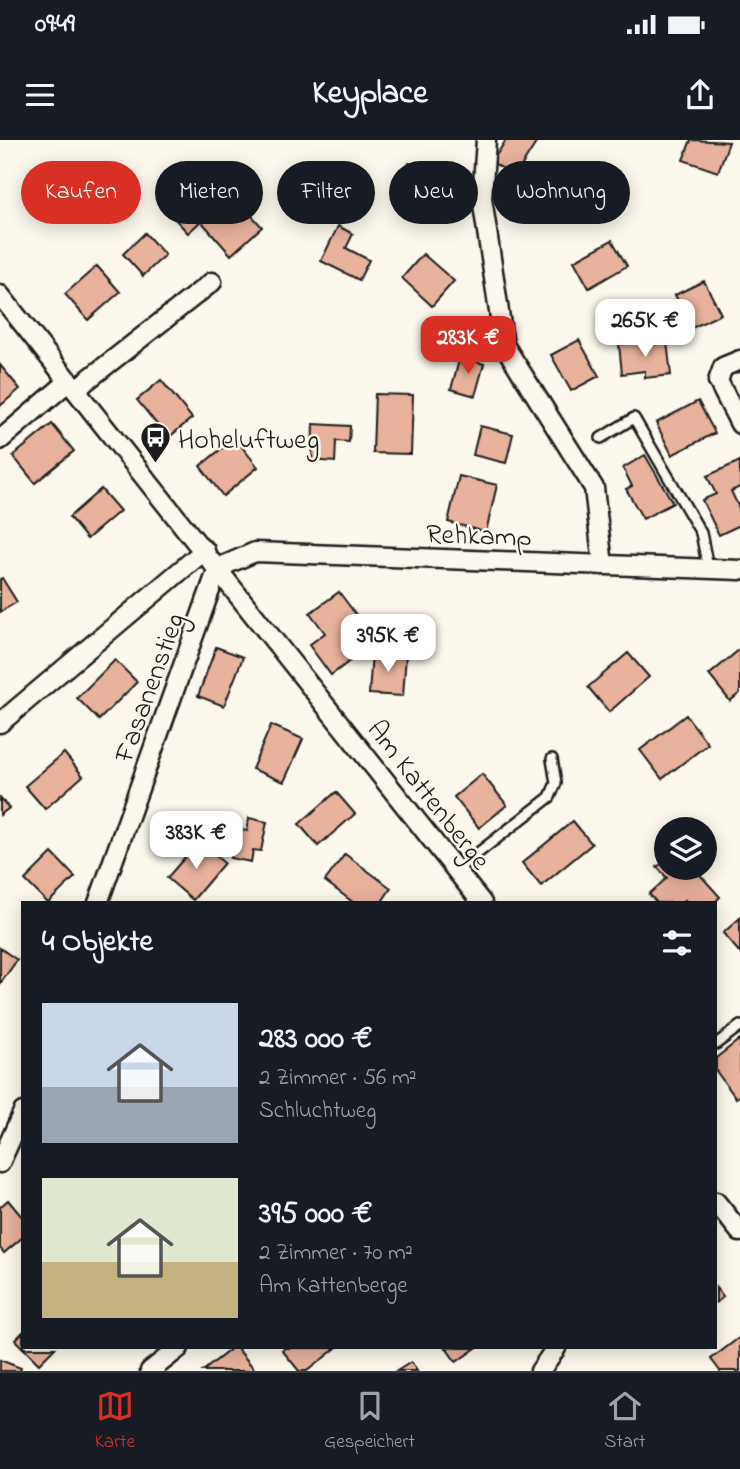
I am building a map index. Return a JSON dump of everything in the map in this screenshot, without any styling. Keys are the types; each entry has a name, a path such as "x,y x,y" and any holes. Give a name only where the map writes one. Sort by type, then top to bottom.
{"street":[{"path":"486,140 482,198 504,345 594,488 603,565"},
{"path":"0,440 212,282"},
{"name":"Am Kattenberge","path":"0,295 479,901"},
{"path":"740,360 723,367 718,381 740,424"},
{"path":"0,723 205,551"},
{"name":"Rehkamp","path":"218,568 255,552 740,569"},
{"name":"Fasanenstieg","path":"99,901 218,568"},
{"path":"0,1163 21,1116"},
{"path":"722,1222 740,1232"},
{"path":"149,1371 178,1349"},
{"path":"540,1371 555,1349"}],"lane":[{"path":"601,438 634,418 701,533 708,568"},
{"path":"456,870 550,797 556,783 552,759"},
{"path":"717,1043 740,1026"}],"building":[{"path":"506,140 538,140 525,161 493,161"},
{"path":"691,140 729,142 718,172 683,160"},
{"path":"180,224 198,224 188,233"},
{"path":"204,224 259,224 262,227 231,255"},
{"path":"338,226 353,234 346,248 369,260 359,280 321,261"},
{"path":"145,233 165,255 143,276 123,254"},
{"path":"612,240 627,266 589,288 574,261"},
{"path":"423,254 454,281 432,306 402,278"},
{"path":"97,266 120,292 88,320 65,294"},
{"path":"704,281 721,314 692,328 675,295"},
{"path":"579,340 599,376 571,391 551,355"},
{"path":"643,341 643,345 667,342 671,375 645,378 645,371 622,374 619,344"},
{"path":"460,357 484,364 475,396 451,389"},
{"path":"0,365 20,389 0,406"},
{"path":"161,380 192,418 168,438 137,400"},
{"path":"375,394 413,395 411,454 373,453"},
{"path":"698,401 715,433 672,455 656,423"},
{"path":"52,424 74,451 35,483 13,456"},
{"path":"313,424 350,426 349,442 336,441 335,462 312,460"},
{"path":"480,426 513,434 506,463 473,455"},
{"path":"235,438 258,467 223,496 200,466"},
{"path":"645,455 673,503 643,519 626,489 632,486 623,468"},
{"path":"740,461 740,487 731,491 740,510 740,525 719,535 702,500 716,494 707,476"},
{"path":"459,476 497,485 486,532 448,522"},
{"path":"101,489 120,511 87,539 69,517"},
{"path":"2,578 17,602 0,612 0,579"},
{"path":"339,592 357,616 354,658 331,675 309,645 325,633 310,613"},
{"path":"216,647 243,657 224,706 198,696"},
{"path":"740,649 740,693 730,701 709,675"},
{"path":"372,653 406,655 403,696 369,694"},
{"path":"628,653 649,677 609,712 588,687"},
{"path":"115,660 137,682 99,720 77,698"},
{"path":"686,715 708,744 662,779 640,750"},
{"path":"271,725 303,739 284,782 252,769"},
{"path":"64,753 83,776 45,809 25,786"},
{"path":"482,774 507,805 479,828 454,797"},
{"path":"336,792 355,814 318,846 299,824"},
{"path":"0,798 9,808 0,815"},
{"path":"249,818 267,822 261,851 253,850 251,862 230,858 236,828 247,831"},
{"path":"573,821 592,844 541,886 522,863"},
{"path":"199,841 224,863 193,900 167,878"},
{"path":"52,853 75,877 50,901 46,901 25,880"},
{"path":"345,854 391,888 382,901 351,901 325,881"},
{"path":"665,880 705,880 720,897 716,901 655,901 649,894"},
{"path":"740,918 740,953 723,933"},
{"path":"0,948 17,960 0,984"},
{"path":"740,1039 740,1095 736,1098 717,1072 717,1057"},
{"path":"8,1200 21,1216 21,1239 4,1253 0,1248 0,1207"},
{"path":"717,1289 723,1297 717,1302"},
{"path":"21,1334 21,1346 15,1340"},
{"path":"740,1337 740,1371 720,1371 711,1359"},
{"path":"24,1349 54,1349 39,1364"},
{"path":"231,1349 238,1349 256,1371 203,1371"},
{"path":"335,1349 307,1371 299,1371 282,1350"},
{"path":"447,1349 475,1349 456,1362"},
{"path":"0,1360 21,1368 20,1371 0,1371"},
{"path":"411,1362 417,1371 397,1371"}],"place":[{"name":"Hoheluftweg","path":"155,465"}]}
